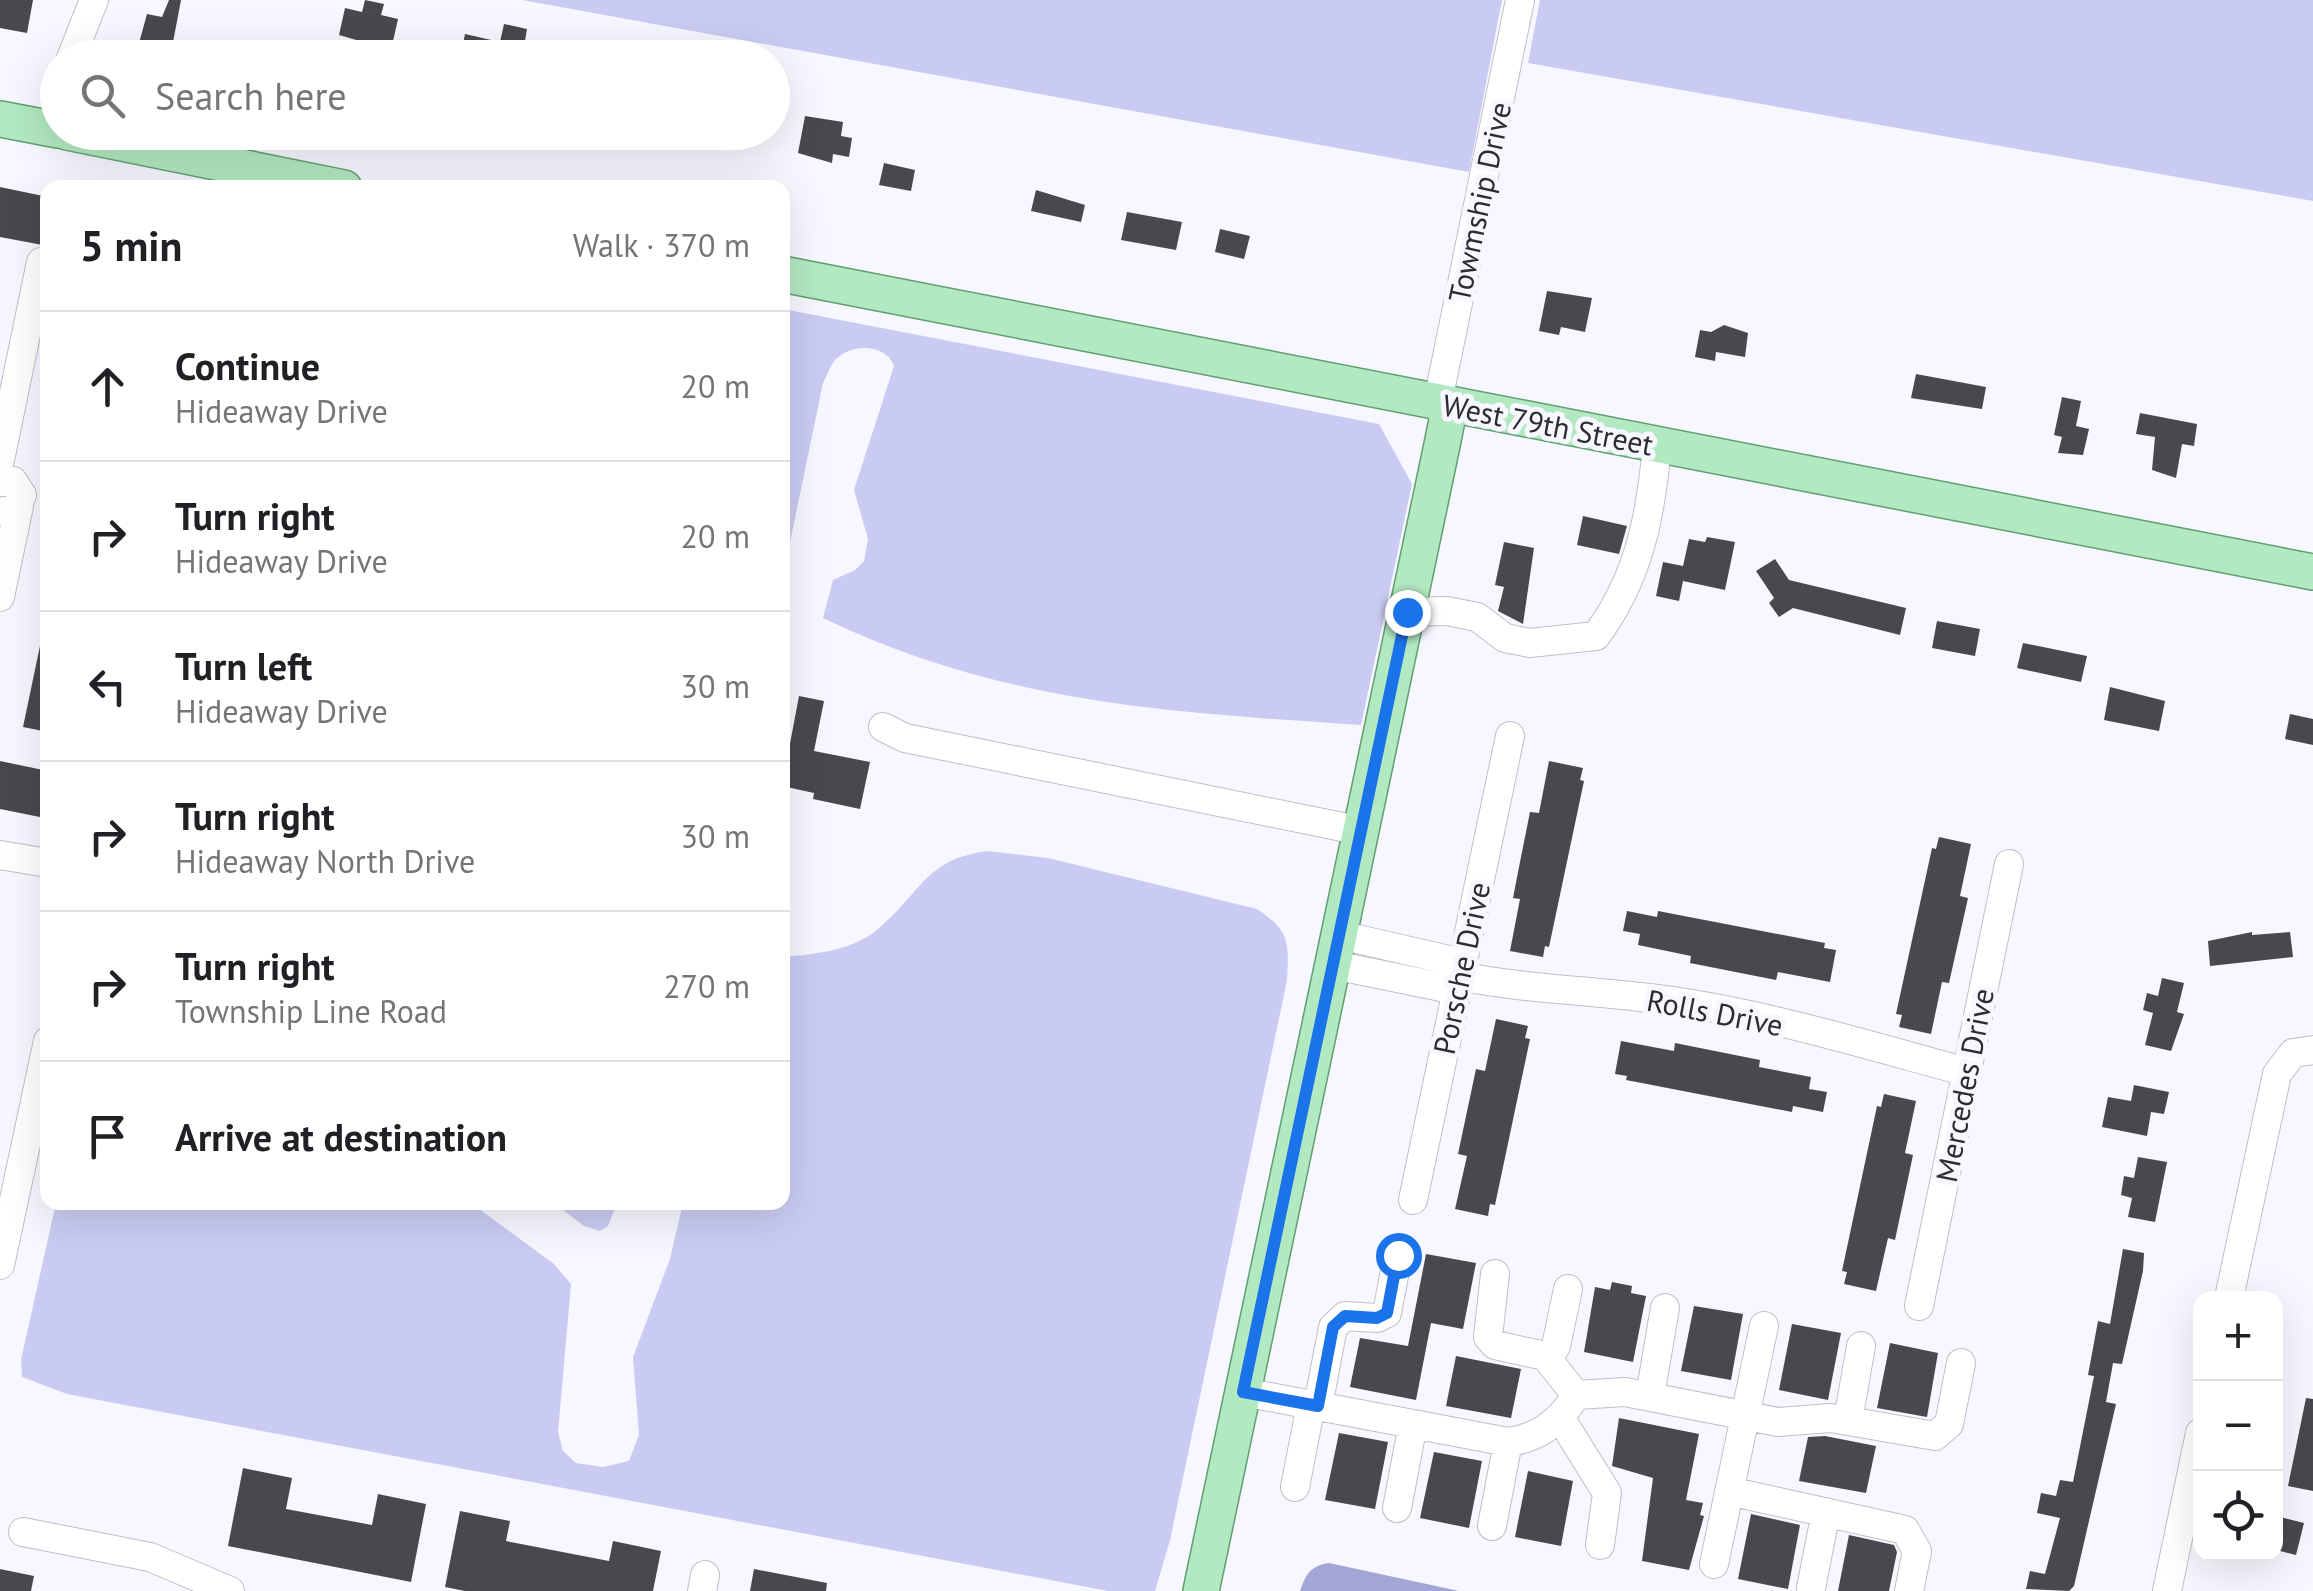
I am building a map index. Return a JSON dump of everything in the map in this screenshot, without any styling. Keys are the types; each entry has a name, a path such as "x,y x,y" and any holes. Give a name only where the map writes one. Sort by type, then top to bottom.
{"main road":[{"path":"0,119 40,125"},
{"path":"128,150 207,174 266,180"},
{"name":"West 79th Street","path":"790,276 2313,572"},
{"path":"1202,1591 1447,420 1444,404"}],"street":[{"path":"78,40 94,0"},
{"name":"Towmship Drive","path":"1444,404 1441,386 1520,0"},
{"path":"0,598 5,494 40,268"},
{"path":"1407,612 1447,611 1477,618 1505,638 1530,643 1596,636 1619,604 1637,562 1652,504 1657,444"},
{"path":"5,494 40,489"},
{"path":"882,727 905,738 1362,831"},
{"name":"Porsche Drive","path":"1413,1200 1510,736"},
{"path":"0,855 40,861"},
{"name":"Mercedes Drive","path":"1920,1306 2009,864"},
{"name":"Rolls Drive","path":"1337,950 1520,988 1642,997 1816,1030 1967,1072"},
{"path":"2230,1291 2277,1074 2300,1053"},
{"path":"0,1265 8,1229 11,1162 40,1067"},
{"path":"1294,1487 1333,1327 1345,1316 1377,1318 1387,1313 1398,1255"},
{"path":"1495,1274 1488,1337 1495,1345 1548,1358 1576,1395"},
{"path":"1548,1358 1556,1346 1568,1289"},
{"path":"1650,1396 1664,1308"},
{"path":"1714,1564 1764,1326"},
{"path":"1848,1420 1861,1346"},
{"path":"1243,1392 1508,1442 1532,1436 1560,1419 1576,1395 1608,1391 1778,1422 1848,1420 1929,1436 1944,1432 1962,1364"},
{"path":"1560,1419 1608,1493 1600,1546"},
{"path":"1396,1508 1413,1424"},
{"path":"1492,1526 1508,1442"},
{"path":"2167,1591 2193,1467"},
{"path":"1729,1490 1897,1526 1909,1534 1917,1551 1910,1591"},
{"path":"1811,1588 1826,1512"},
{"path":"23,1532 150,1557 230,1591"}],"shaded area":[{"path":"522,0 1502,0 1469,172 790,49 790,40 742,40"},
{"path":"1540,0 2313,0 2313,201 1528,63"},
{"path":"790,310 1379,424 1412,484 1361,725 1220,715 1086,699 956,669 890,647 823,618 833,580 864,561 868,539 854,490 894,366 884,353 859,348 835,360 823,383 790,542"},
{"path":"988,851 1048,858 1257,909 1276,924 1285,939 1287,980 1170,1540 1155,1591 1108,1591 67,1394 22,1377 21,1360 54,1210 481,1210 554,1264 571,1284 558,1432 563,1451 576,1463 603,1467 629,1461 639,1435 633,1357 670,1259 681,1210 790,1210 790,956 833,950 868,936 937,869 967,855"},
{"path":"563,1210 614,1210 608,1226 600,1231 584,1226"},
{"path":"1329,1563 1459,1591 1300,1591 1310,1572"}],"building":[{"path":"0,0 33,0 27,33 0,28"},
{"path":"169,0 181,0 173,40 140,40 147,14 162,17"},
{"path":"365,0 384,4 381,15 398,19 393,40 356,40 339,35 345,8 362,12"},
{"path":"504,24 527,29 525,40 500,40"},
{"path":"465,34 491,40 464,40"},
{"path":"805,116 843,122 841,136 852,138 849,157 833,154 832,163 798,153"},
{"path":"884,163 915,170 911,191 879,185"},
{"path":"0,187 40,195 40,244 0,237"},
{"path":"1036,190 1085,205 1081,222 1031,211"},
{"path":"1127,212 1182,222 1176,250 1121,240"},
{"path":"1220,229 1250,236 1244,259 1215,252"},
{"path":"1547,291 1592,298 1585,332 1561,327 1559,335 1539,331"},
{"path":"1724,325 1748,333 1745,357 1716,352 1715,361 1695,357 1700,330 1711,332"},
{"path":"1916,374 1986,387 1982,409 1911,398"},
{"path":"2062,397 2081,401 2076,426 2089,429 2083,455 2058,453 2062,437 2054,435"},
{"path":"2140,413 2197,424 2194,446 2182,444 2176,478 2152,470 2155,437 2136,434"},
{"path":"1583,516 1627,526 1619,554 1577,545"},
{"path":"1707,537 1735,542 1725,590 1683,581 1679,601 1656,596 1663,562 1683,566 1689,539 1705,542"},
{"path":"1504,542 1534,548 1523,624 1498,611 1504,587 1495,585"},
{"path":"1775,559 1789,580 1906,608 1900,635 1793,608 1779,617 1769,603 1774,598 1756,571"},
{"path":"1937,621 1980,629 1975,656 1932,648"},
{"path":"2023,643 2087,656 2081,682 2017,668"},
{"path":"40,646 40,730 23,727"},
{"path":"2110,687 2165,701 2159,731 2104,720"},
{"path":"799,696 824,701 814,751 870,762 860,809 813,799 814,793 790,788 790,744"},
{"path":"2290,714 2313,719 2313,745 2285,739"},
{"path":"0,761 40,769 40,817 0,809"},
{"path":"1549,761 1583,768 1580,780 1584,781 1549,947 1545,946 1543,957 1510,951 1520,899 1513,898 1530,812 1539,813"},
{"path":"1939,837 1971,844 1960,896 1968,898 1949,983 1942,982 1931,1034 1899,1027 1902,1015 1896,1014 1932,848 1936,849"},
{"path":"1627,911 1657,917 1658,911 1825,943 1824,948 1836,950 1830,982 1778,972 1776,980 1690,963 1691,956 1638,945 1640,934 1623,931"},
{"path":"2252,932 2290,932 2293,957 2210,966 2208,941"},
{"path":"2162,978 2184,983 2177,1012 2184,1014 2171,1051 2145,1045 2153,1013 2143,1010 2147,993 2158,996"},
{"path":"1496,1019 1528,1026 1525,1038 1530,1039 1495,1205 1490,1204 1488,1216 1455,1209 1467,1156 1458,1154 1476,1069 1485,1071"},
{"path":"1621,1041 1674,1051 1675,1043 1760,1060 1759,1067 1811,1077 1809,1089 1827,1092 1823,1112 1793,1106 1792,1112 1626,1080 1627,1076 1615,1074"},
{"path":"2134,1085 2169,1092 2164,1114 2151,1112 2147,1136 2102,1127 2108,1097 2131,1101"},
{"path":"1884,1094 1916,1101 1905,1153 1913,1155 1895,1240 1888,1238 1876,1291 1844,1284 1847,1272 1842,1271 1877,1106 1881,1107"},
{"path":"2138,1157 2167,1162 2155,1222 2128,1217 2132,1198 2121,1195 2124,1176 2134,1178"},
{"path":"2123,1249 2144,1253 2143,1271 2122,1364 2113,1363 2106,1402 2116,1404 2074,1586 2069,1591 2026,1589 2030,1571 2045,1574 2060,1518 2037,1513 2041,1493 2056,1496 2060,1480 2073,1482 2094,1376 2088,1375 2098,1321 2110,1324"},
{"path":"1426,1254 1476,1263 1463,1329 1431,1323 1416,1400 1350,1387 1360,1338 1408,1346"},
{"path":"1612,1282 1632,1286 1631,1293 1646,1296 1633,1362 1584,1352 1595,1287 1610,1290"},
{"path":"1694,1306 1743,1314 1731,1380 1681,1371"},
{"path":"1792,1324 1841,1333 1828,1400 1779,1390"},
{"path":"1890,1343 1938,1353 1927,1417 1877,1408"},
{"path":"1456,1356 1521,1369 1511,1418 1446,1406"},
{"path":"2306,1398 2313,1399 2313,1491 2288,1486"},
{"path":"1619,1418 1699,1434 1686,1500 1703,1503 1700,1515 1704,1516 1689,1570 1642,1561 1653,1478 1612,1466"},
{"path":"1339,1433 1388,1442 1375,1509 1325,1500"},
{"path":"1825,1436 1876,1446 1866,1493 1799,1481 1808,1437"},
{"path":"1434,1452 1482,1461 1469,1528 1420,1518"},
{"path":"243,1468 292,1478 286,1509 372,1525 378,1494 426,1504 411,1582 228,1546"},
{"path":"1528,1471 1573,1481 1561,1546 1515,1537"},
{"path":"460,1511 510,1521 506,1541 609,1561 613,1541 661,1551 653,1591 465,1591 445,1587"},
{"path":"1751,1514 1800,1525 1788,1589 1738,1579"},
{"path":"2283,1518 2304,1523 2296,1555 2283,1552"},
{"path":"1849,1535 1894,1545 1897,1552 1889,1591 1838,1591"},
{"path":"0,1569 34,1576 31,1591 0,1591"},
{"path":"754,1569 827,1583 826,1591 750,1591"}],"route":[{"path":"1398,1255 1387,1313 1381,1318 1345,1316 1333,1327 1318,1406 1243,1392 1407,612"}]}
